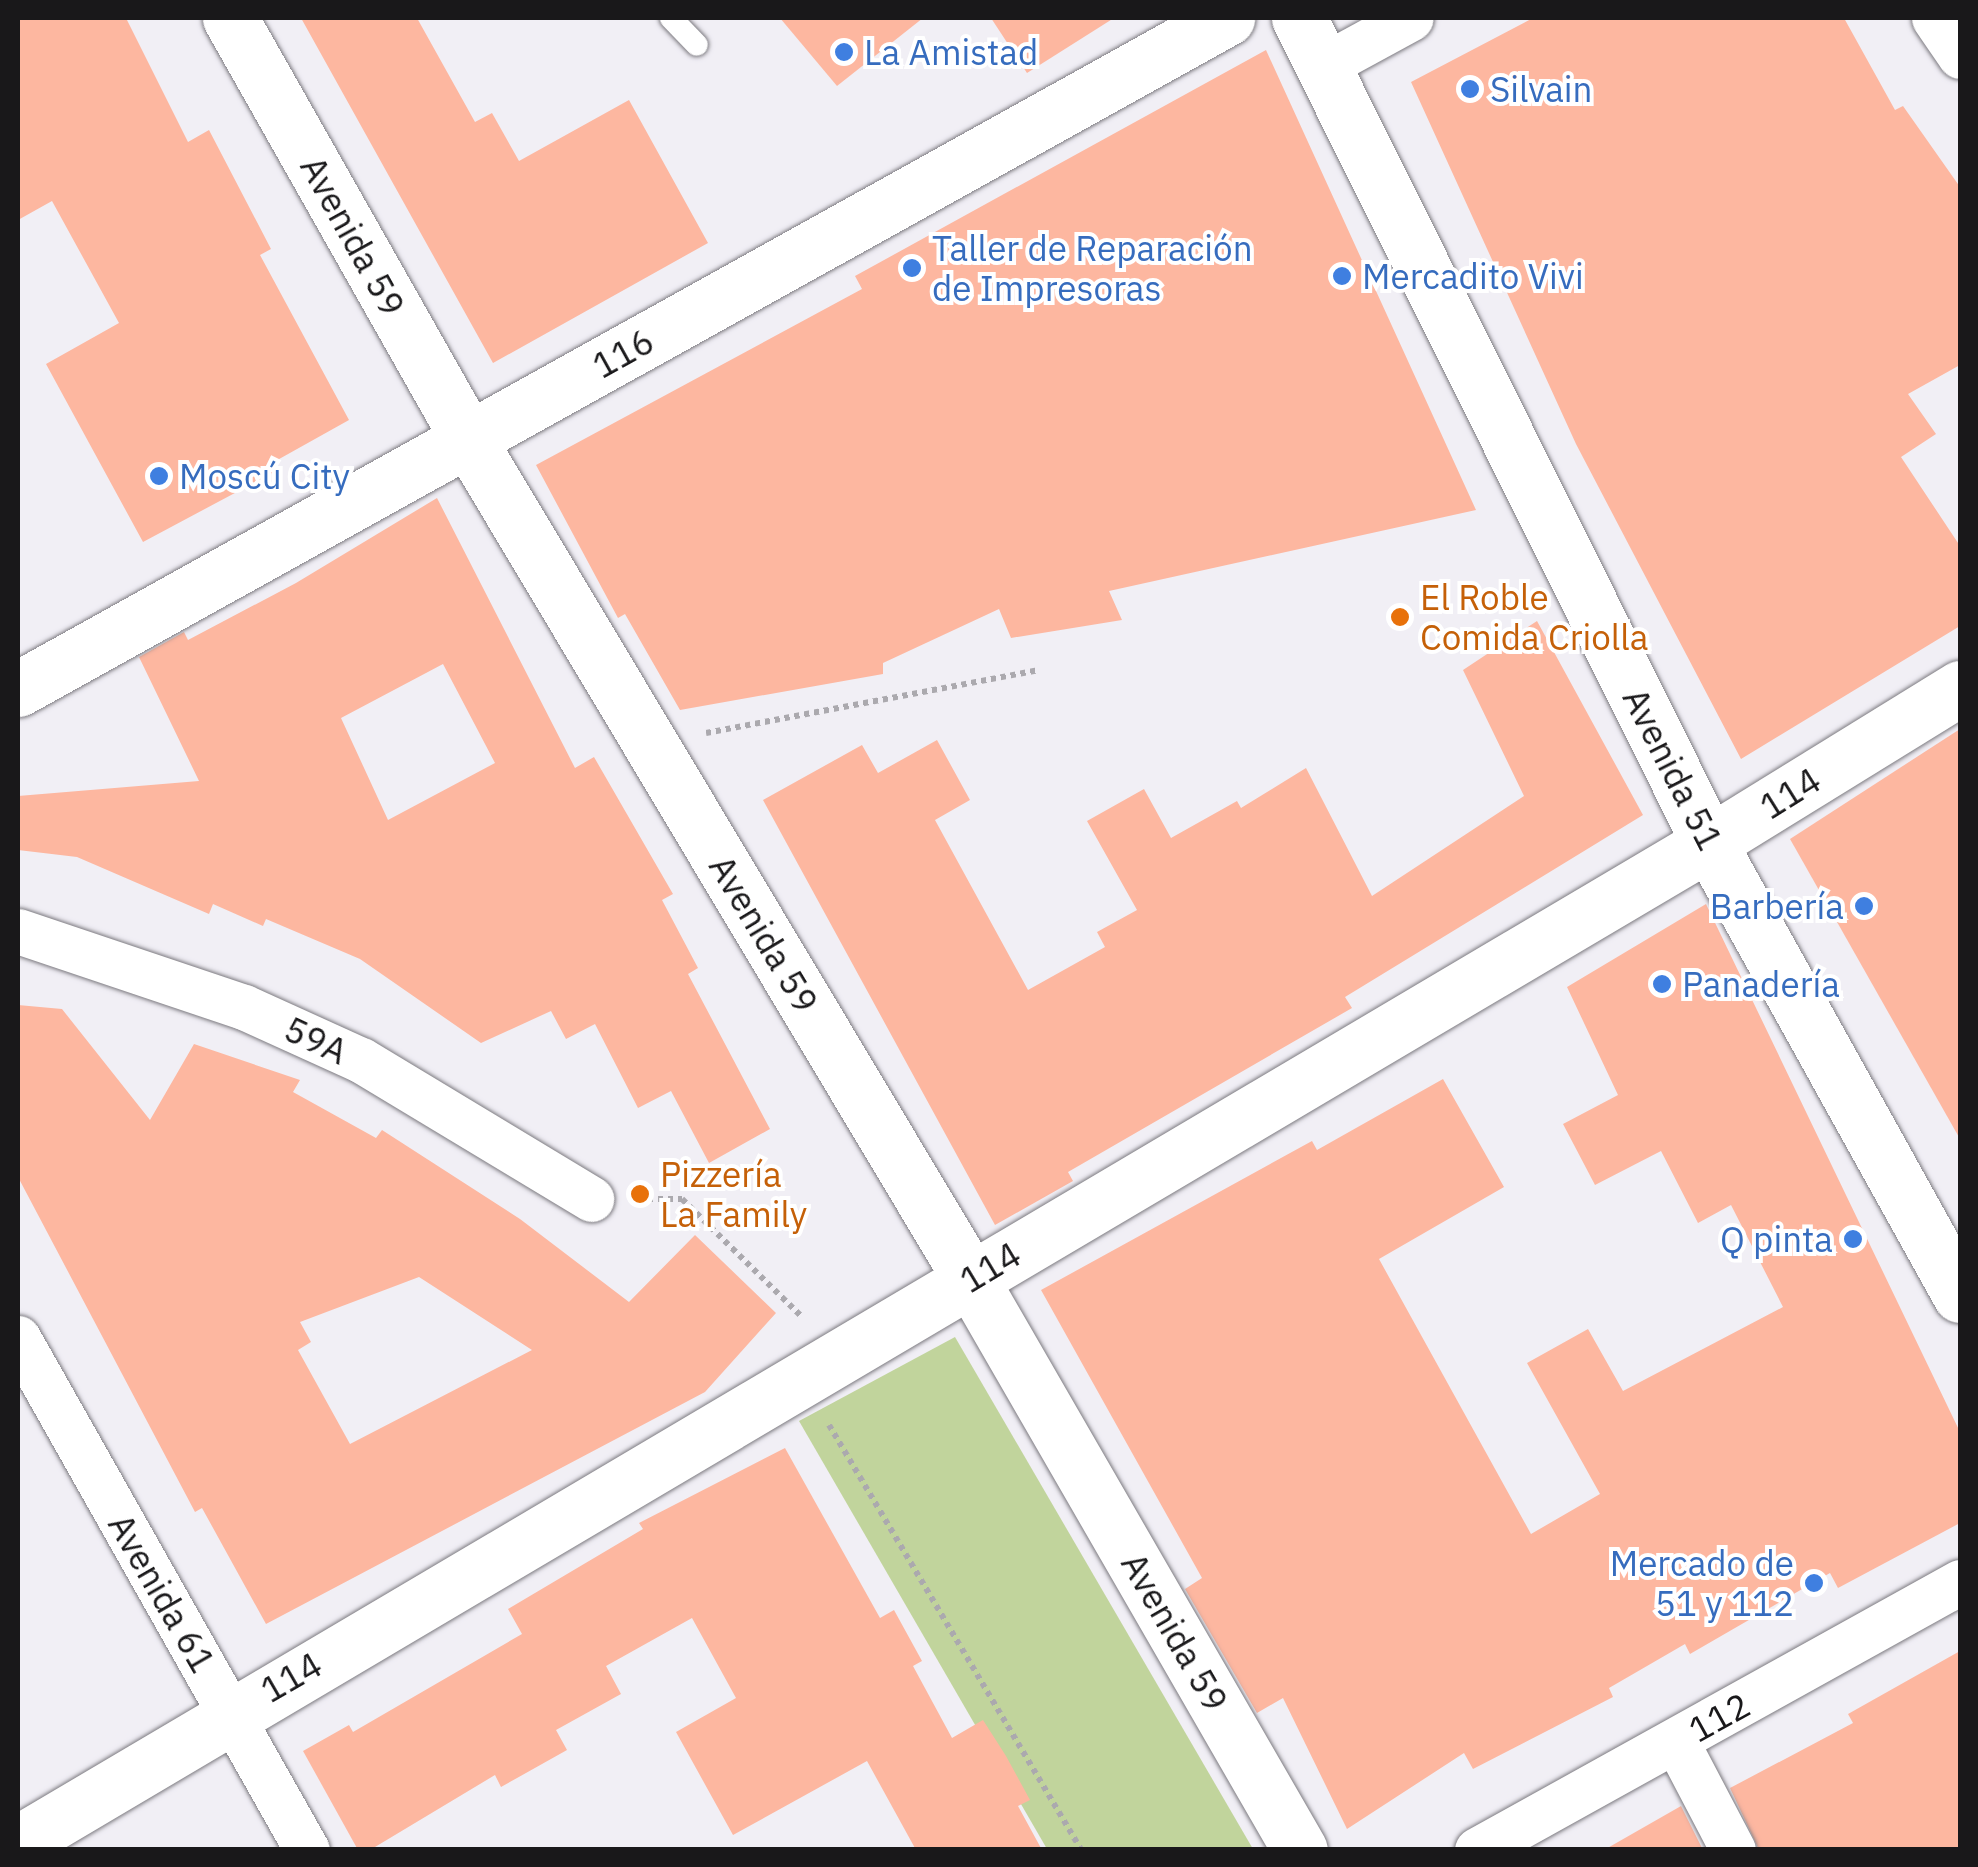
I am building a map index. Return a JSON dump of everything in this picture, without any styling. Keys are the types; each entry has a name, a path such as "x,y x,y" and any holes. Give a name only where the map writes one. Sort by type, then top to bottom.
{"main road":[{"name":"Avenida 59","path":"230,18 468,439 970,1278 1300,1850"},
{"name":"116","path":"18,689 1228,18"},
{"name":"Avenida 51","path":"1299,18 1709,844 1960,1295"},
{"name":"114","path":"18,1843 230,1712 822,1369 1709,844 1960,688"}],"street":[{"path":"1321,67 1411,18"},
{"path":"1934,18 1960,56"},
{"name":"59A","path":"18,931 244,1007 361,1060 592,1199"},
{"name":"Avenida 61","path":"18,1338 307,1850"},
{"name":"112","path":"1477,1850 1960,1582"},
{"path":"1676,1742 1734,1850"}],"lane":[{"path":"671,18 698,46"}],"path":[{"path":"650,744 1039,670"},
{"path":"592,1199 682,1199 822,1369 1081,1850"}],"green space":[{"path":"955,1337 1253,1849 1047,1849 799,1421"}],"building":[{"path":"18,18 126,18 188,142 209,130 271,249 260,255 349,420 272,463 276,471 143,542 46,364 119,323 52,201 18,220"},
{"path":"301,18 417,18 475,122 492,113 519,161 629,100 708,243 493,363"},
{"name":"La Amistad","path":"780,18 923,18 837,86"},
{"path":"991,18 1114,18 1027,73"},
{"path":"1533,18 1844,18 1895,110 1903,106 1960,187 1960,365 1908,394 1936,434 1901,457 1960,546 1960,626 1741,759 1576,444 1411,82"},
{"path":"1266,50 1476,510 1109,591 1122,620 1011,638 999,609 883,663 883,674 680,710 625,614 618,618 536,465 862,289 855,276"},
{"path":"437,498 575,768 594,757 673,894 662,900 698,968 688,974 770,1129 709,1163 671,1091 638,1108 595,1024 566,1039 551,1011 481,1043 360,959 266,919 263,926 213,904 209,914 77,857 18,850 18,796 199,781 139,657 184,632 188,640 296,583","holes":["443,664 495,763 388,820 341,718"]},
{"path":"1537,621 1643,815 1345,997 1352,1008 1068,1172 1073,1181 995,1225 763,800 862,745 878,773 937,740 970,800 935,820 1028,990 1105,947 1097,932 1137,910 1087,821 1144,789 1171,838 1237,801 1241,808 1306,768 1372,896 1524,796 1463,670"},
{"path":"1960,729 1960,1139 1790,839"},
{"path":"1706,904 1960,1432 1960,1523 1838,1588 1830,1573 1690,1654 1685,1644 1609,1688 1613,1697 1473,1769 1464,1753 1347,1829 1283,1698 1257,1713 1185,1589 1202,1578 1041,1290 1312,1141 1317,1150 1443,1079 1504,1187 1379,1259 1531,1534 1600,1494 1527,1363 1588,1329 1623,1391 1783,1307 1731,1205 1698,1223 1661,1151 1595,1185 1563,1124 1618,1095 1567,987"},
{"path":"18,1005 62,1009 150,1120 194,1044 300,1080 293,1092 376,1138 382,1130 520,1219 629,1302 695,1235 776,1313 705,1392 266,1624 202,1508 195,1512 18,1177","holes":["419,1277 532,1350 350,1444 298,1350 311,1342 300,1322"]},
{"path":"785,1448 880,1618 894,1610 922,1661 913,1666 952,1738 983,1720 1030,1800 1018,1806 1042,1850 916,1850 867,1761 733,1835 676,1732 736,1698 692,1618 606,1666 621,1694 556,1730 567,1750 501,1787 495,1775 370,1850 358,1850 303,1751 349,1725 353,1732 522,1634 508,1609 643,1529 639,1523"},
{"path":"1960,1651 1960,1850 1759,1850 1730,1788 1853,1723 1848,1714"},
{"path":"1681,1806 1703,1850 1604,1850"}],"place":[{"name":"La Amistad","path":"844,52"},
{"name":"Silvain","path":"1470,89"},
{"name":"Taller de Reparación de Impresoras","path":"912,268"},
{"name":"Mercadito Vivi","path":"1342,276"},
{"name":"Moscú City","path":"159,476"},
{"name":"El Roble Comida Criolla","path":"1400,617"},
{"name":"Barbería","path":"1864,906"},
{"name":"Panadería","path":"1662,984"},
{"name":"Pizzería La Family","path":"640,1194"},
{"name":"Q pinta","path":"1853,1239"},
{"name":"Mercado de 51 y 112","path":"1814,1583"}]}
